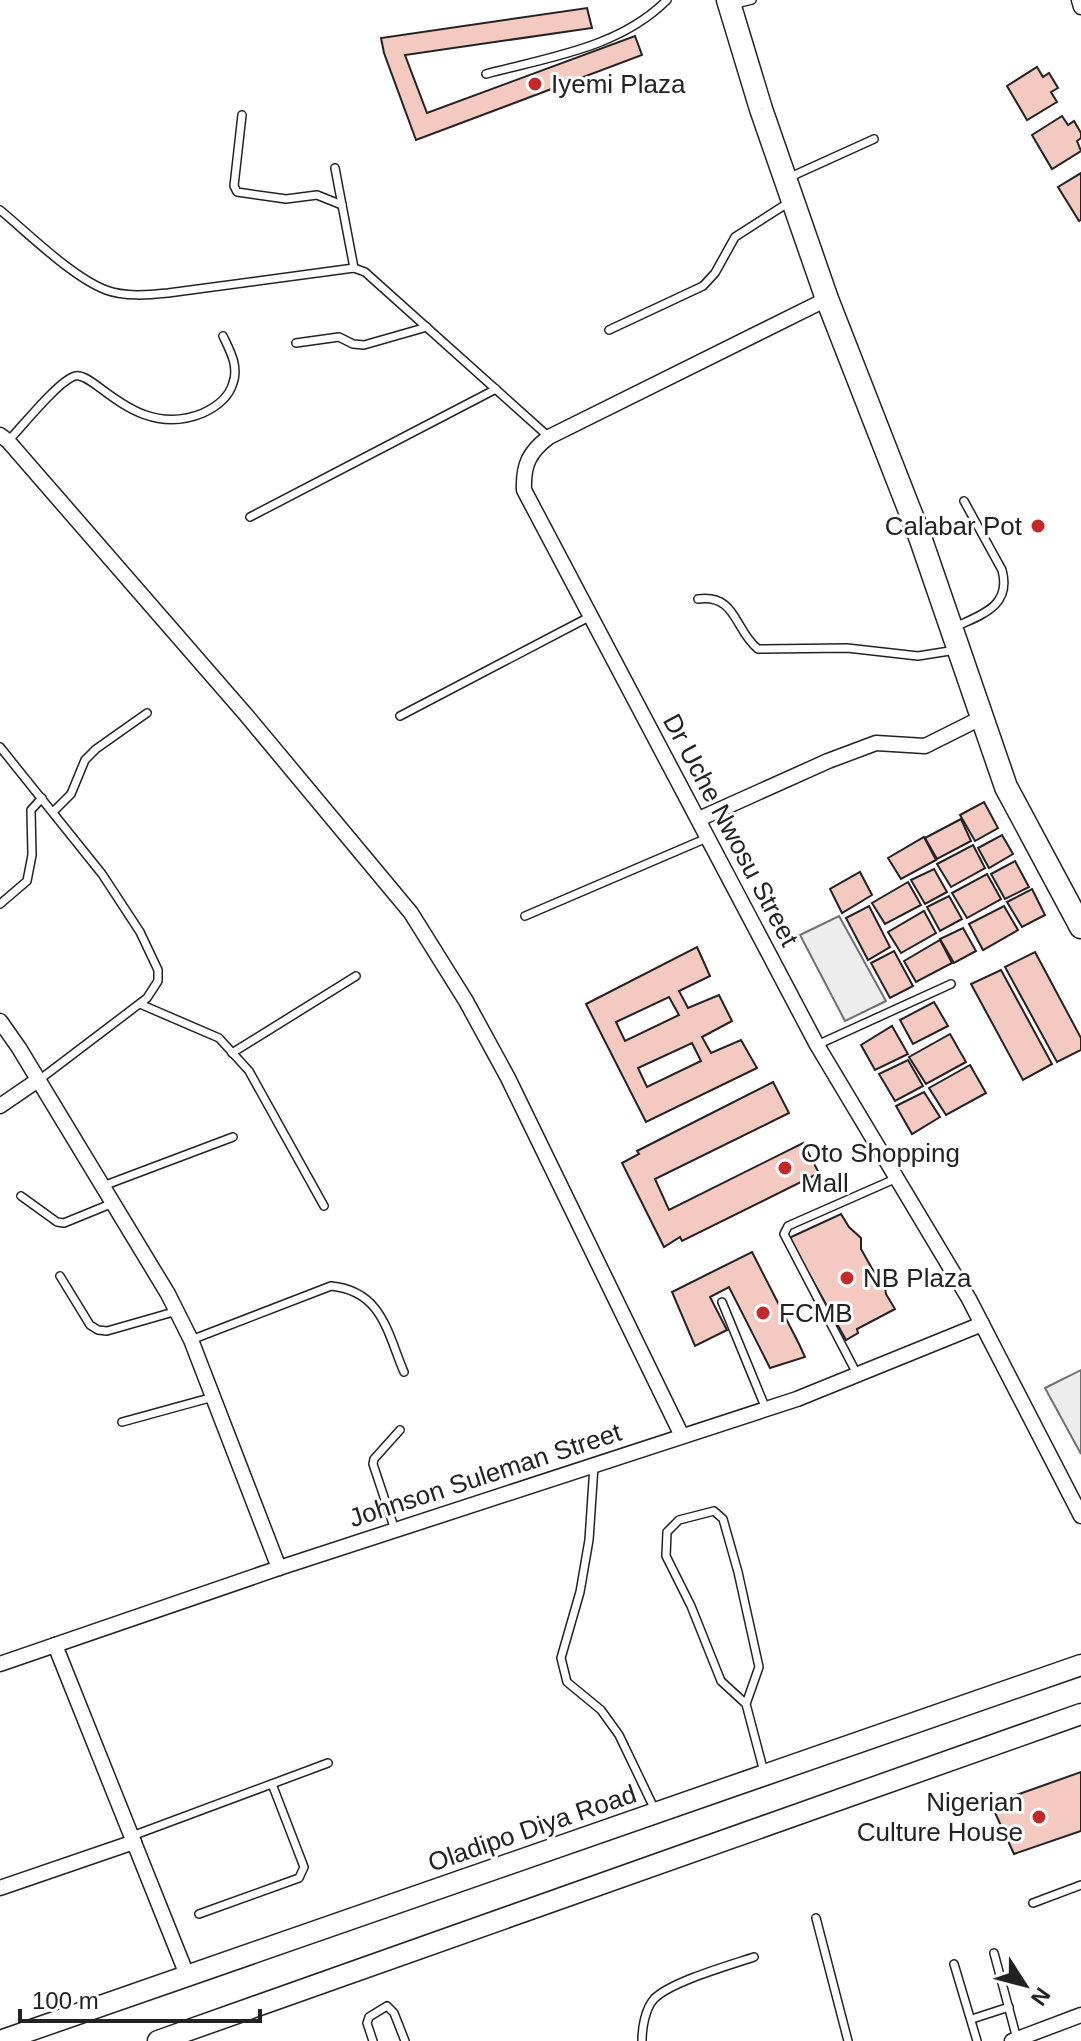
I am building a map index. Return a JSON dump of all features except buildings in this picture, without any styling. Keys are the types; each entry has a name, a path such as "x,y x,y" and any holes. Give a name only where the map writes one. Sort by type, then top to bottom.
{"main road":[{"path":"729,3 827,299 920,537 1006,787 1081,927"},
{"name":"Oladipo Diya Road","path":"0,2041 1081,1665"},
{"path":"158,2041 1081,1714"}],"street":[{"path":"1079,0 1081,7"},
{"name":"Dr Uche Nwosu Street","path":"827,299 549,437 528,457 523,473 524,490 817,1045 982,1324 1076,1494 1081,1516"},
{"path":"4,438 247,716 411,913 466,1001 508,1078 682,1436"},
{"path":"699,819 876,743 925,746 981,718"},
{"path":"0,1021 177,1311 279,1568"},
{"path":"0,1106 38,1080"},
{"name":"Johnson Suleman Street","path":"0,1664 279,1568 766,1409 982,1324"},
{"path":"55,1645 187,1975"},
{"path":"0,1888 133,1839"},
{"path":"1014,2040 1081,2015"}],"lane":[{"path":"486,74 597,45 629,29 667,0"},
{"path":"729,3 752,0"},
{"path":"242,115 234,186 237,192 286,199 317,195 342,205"},
{"path":"609,330 703,286 715,273 735,237 789,189 874,139"},
{"path":"335,168 354,268"},
{"path":"0,210 88,280 106,290 123,294 142,296 354,268 365,272 549,437"},
{"path":"296,343 339,337 353,344 364,345 427,327"},
{"path":"4,438 75,376 85,376 120,404 155,419 186,418 209,410 228,394 234,382 236,368 223,336"},
{"path":"250,517 496,389"},
{"path":"698,599 713,597 725,603 758,649 847,648 918,656 954,640 992,608 1004,592 1002,570 964,501"},
{"path":"400,716 591,616"},
{"path":"53,812 71,794 85,760 147,713"},
{"path":"0,747 102,874 153,956 158,981 155,989 140,1004 38,1080"},
{"path":"0,904 27,881 32,855 31,810 42,798"},
{"path":"525,916 709,837"},
{"path":"232,1053 356,976"},
{"path":"817,1045 951,984"},
{"path":"140,1004 219,1038 249,1071 324,1206"},
{"path":"103,1186 233,1137"},
{"path":"858,1374 784,1234 788,1226 897,1178"},
{"path":"21,1196 57,1222 64,1223 113,1203"},
{"path":"60,1276 90,1325 98,1330 107,1331 177,1311"},
{"path":"191,1340 331,1286 349,1288 367,1297 379,1313 404,1372"},
{"path":"722,1302 766,1409"},
{"path":"122,1422 213,1397"},
{"path":"395,1530 373,1464 400,1430"},
{"path":"594,1465 589,1540 580,1592 561,1658 567,1682 601,1710 619,1735 656,1813"},
{"path":"746,1704 759,1667 723,1519 714,1511 679,1520 667,1532 666,1556 691,1606 721,1681 746,1704 765,1775"},
{"path":"133,1839 328,1763"},
{"path":"199,1914 303,1874 304,1867 272,1784"},
{"path":"1033,1903 1081,1885"},
{"path":"816,1918 848,2041"},
{"path":"994,1953 1009,2007 1014,2040"},
{"path":"642,2041 642,2026 653,1999 687,1980 754,1957"},
{"path":"954,1964 977,2041"},
{"path":"373,2041 367,2023 369,2017 387,2006 394,2013 405,2041"},
{"path":"972,2019 1009,2007"}],"shaded area":[{"path":"839,916 886,1001 845,1021 800,935"},
{"path":"1081,1370 1081,1454 1045,1388"}],"place":[{"name":"Iyemi Plaza","path":"535,84"},
{"name":"Calabar Pot","path":"1038,526"},
{"name":"Oto Shopping Mall","path":"785,1168"},
{"name":"NB Plaza","path":"847,1278"},
{"name":"FCMB","path":"763,1313"},
{"name":"Nigerian Culture House","path":"1039,1817"}]}
